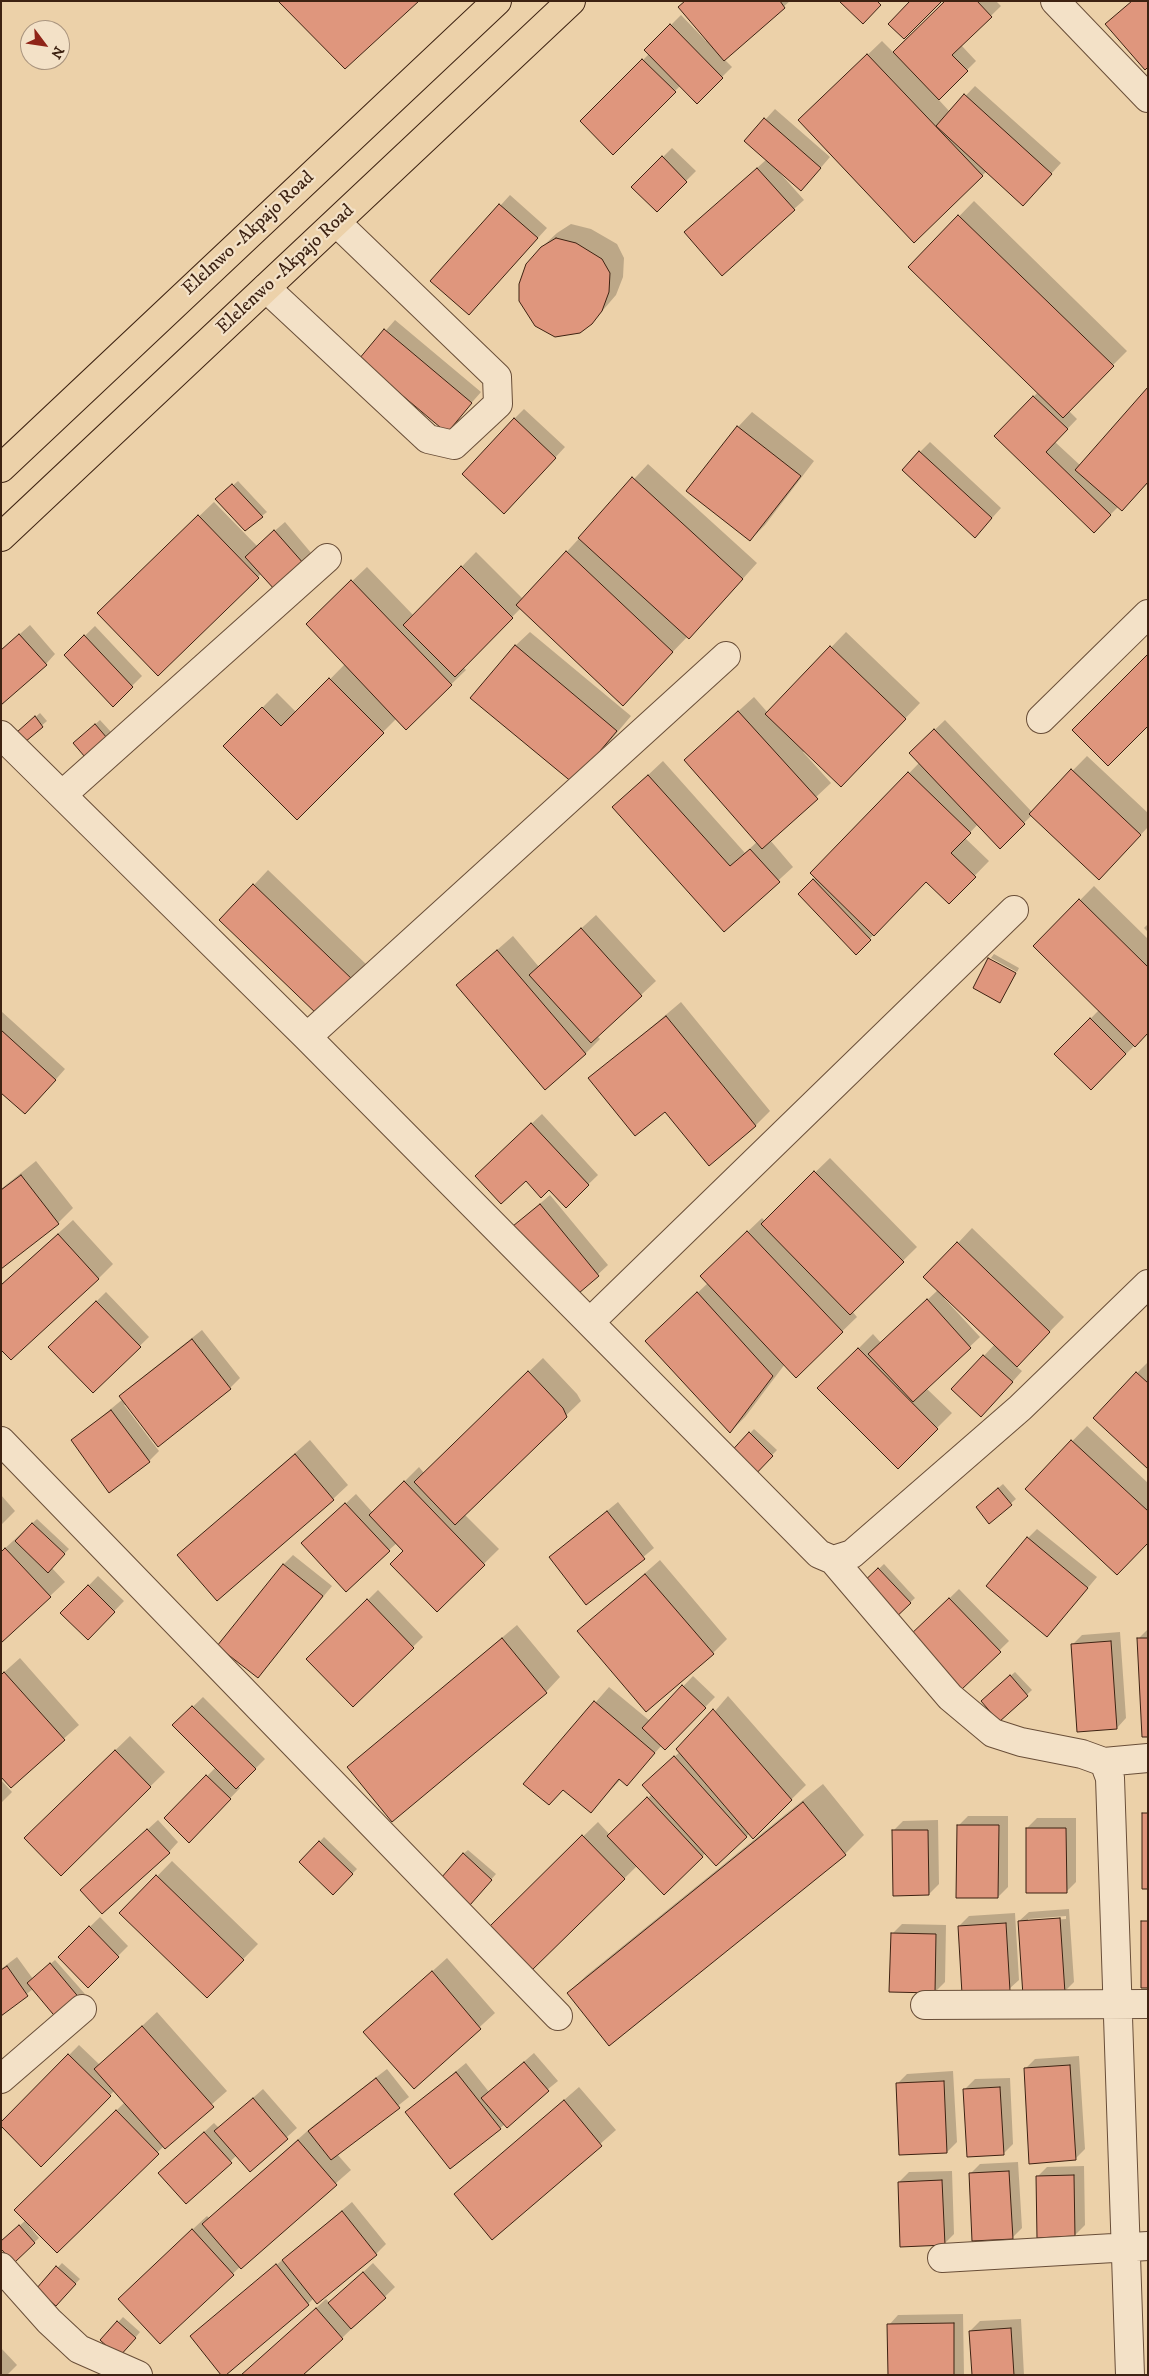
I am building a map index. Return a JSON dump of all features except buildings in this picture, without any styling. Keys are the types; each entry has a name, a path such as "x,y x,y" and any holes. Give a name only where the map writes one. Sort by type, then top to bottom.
{"main road":[{"name":"Elelnwo -Akpajo Road","path":"1,468 497,1"},
{"name":"Elelenwo -Akpajo Road","path":"1,537 571,1"}],"street":[{"path":"1055,1 1148,98"},
{"path":"266,288 428,439 454,445 498,404 497,377 337,223"},
{"path":"62,795 328,558"},
{"path":"1041,719 1148,614"},
{"path":"307,1038 726,656"},
{"path":"1,735 307,1038 819,1554 833,1560 950,1697 993,1733 1021,1742 1082,1754 1104,1762 1148,1758"},
{"path":"590,1322 1014,910"},
{"path":"833,1560 852,1554 1012,1414 1148,1284"},
{"path":"1,1441 558,2016"},
{"path":"1104,1762 1110,1778 1118,2004 1137,2246 1130,2375"},
{"path":"925,2004 1148,2004"},
{"path":"1,2079 82,2009"},
{"path":"942,2258 1137,2246"},
{"path":"1,2267 50,2321 80,2348 138,2375"}]}
